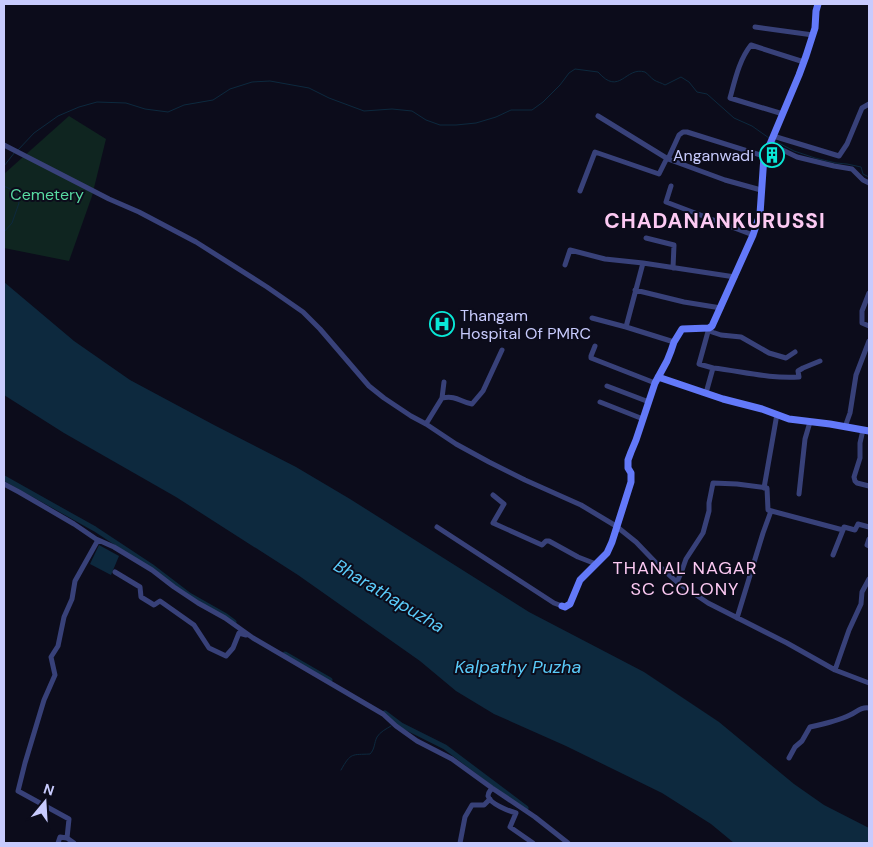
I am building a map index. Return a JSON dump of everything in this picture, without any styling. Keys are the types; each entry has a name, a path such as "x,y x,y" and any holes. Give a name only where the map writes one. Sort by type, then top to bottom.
{"street":[{"path":"818,4 815,28 804,62 764,156 760,214 753,235 721,308 712,326 709,328 699,364 752,375 788,378 799,377 798,371 820,361"},
{"path":"755,27 813,35"},
{"path":"783,114 730,98 745,52 751,45 804,62"},
{"path":"771,140 839,156 847,144 862,108 869,104"},
{"path":"598,116 667,158 725,180 761,190"},
{"path":"580,191 595,152 660,174 679,136 684,132 764,156"},
{"path":"771,140 797,157 852,169 863,180 869,182"},
{"path":"5,145 196,242 303,312 369,386 411,416 456,444 524,480 581,505 636,542 676,582 708,603 835,670 869,683"},
{"path":"671,186 666,202 753,235"},
{"path":"646,238 674,245 674,268"},
{"path":"565,265 570,250 605,259 734,277"},
{"path":"626,327 643,263"},
{"path":"635,290 684,302 721,308"},
{"path":"869,293 862,310 862,323 869,326"},
{"path":"592,318 674,342"},
{"path":"437,527 554,603 565,607 570,604 580,580 607,553 612,542 631,482 628,460 656,380 682,329 709,328 712,332 721,335 741,337 769,353 786,358 795,352"},
{"path":"845,427 850,413 856,375 869,341"},
{"path":"595,346 592,358 656,380 706,393 789,419 866,431 860,443 860,458 854,477 857,483 869,486"},
{"path":"442,398 455,397 472,404 483,391 502,350"},
{"path":"706,393 713,368"},
{"path":"426,424 442,398 444,382"},
{"path":"607,386 649,402"},
{"path":"600,402 643,418"},
{"path":"764,488 777,414"},
{"path":"799,494 805,439 810,422"},
{"path":"676,582 686,559 703,533 714,483 767,488 768,510 843,530"},
{"path":"4,484 152,570 174,587 225,618 253,638 383,714 417,741 452,759 568,843"},
{"path":"492,495 504,504 493,523 542,545 549,540 578,557 596,564"},
{"path":"737,618 771,511"},
{"path":"833,555 844,527 855,530 858,524 869,527"},
{"path":"869,539 867,545 869,546"},
{"path":"67,838 69,819 18,792 44,700 56,675 51,657 58,646 64,617 72,599 76,581 98,540"},
{"path":"115,572 140,587 141,597 154,605 160,601 194,625 209,648 226,656 233,648 239,633 253,638"},
{"path":"835,670 849,630 861,604 862,592 869,579"},
{"path":"789,758 810,727 850,715 862,707 869,708"},
{"path":"492,788 488,792 490,799 501,808 516,813 510,827 533,843"},
{"path":"460,843 465,817 472,805 484,805 490,799"},
{"path":"58,843 60,837 67,838 74,843"}],"green space":[{"name":"Cemetery","path":"69,116 106,139 92,196 69,261 4,248 4,174"}],"water":[{"name":"Kalpathy Puzha","path":"4,282 74,341 130,380 296,467 529,612 644,672 719,722 794,784 824,805 869,828 869,843 734,843 711,824 662,793 566,746 494,714 456,691 420,661 298,575 176,497 64,433 4,395"},
{"path":"99,545 119,556 111,575 90,564"}],"waterway":[{"path":"18,150 34,133 58,116 79,107 97,102 126,103 145,109 168,112 184,105 213,100 230,89 252,82 270,81 309,88 329,98 364,111 392,109 412,111 426,120 440,125 476,123 511,110 532,110 543,102 569,73 575,69 598,72 612,82 638,71 645,72 654,80 665,85 681,77 689,82 697,92 707,94 734,118 752,126 769,138"},
{"path":"775,141 794,151 815,158 861,167 863,174 869,177"},
{"path":"4,166 15,152"},
{"path":"4,186 16,192 19,203 12,223 4,232"},
{"path":"4,478 95,529 151,566 189,595 234,622"},
{"path":"285,654 330,680"},
{"path":"385,713 401,725 445,747 526,808"},
{"path":"341,770 350,757 359,754 370,754 378,735 391,726"}],"place":[{"name":"Anganwadi","path":"772,155"},
{"name":"Thangam Hospital Of PMRC","path":"442,324"}],"district":[{"name":"CHADANANKURUSSI","path":"715,221"},
{"name":"THANAL NAGAR SC COLONY","path":"685,578"}],"water label":[{"name":"Bharathapuzha","path":"389,596"}]}
